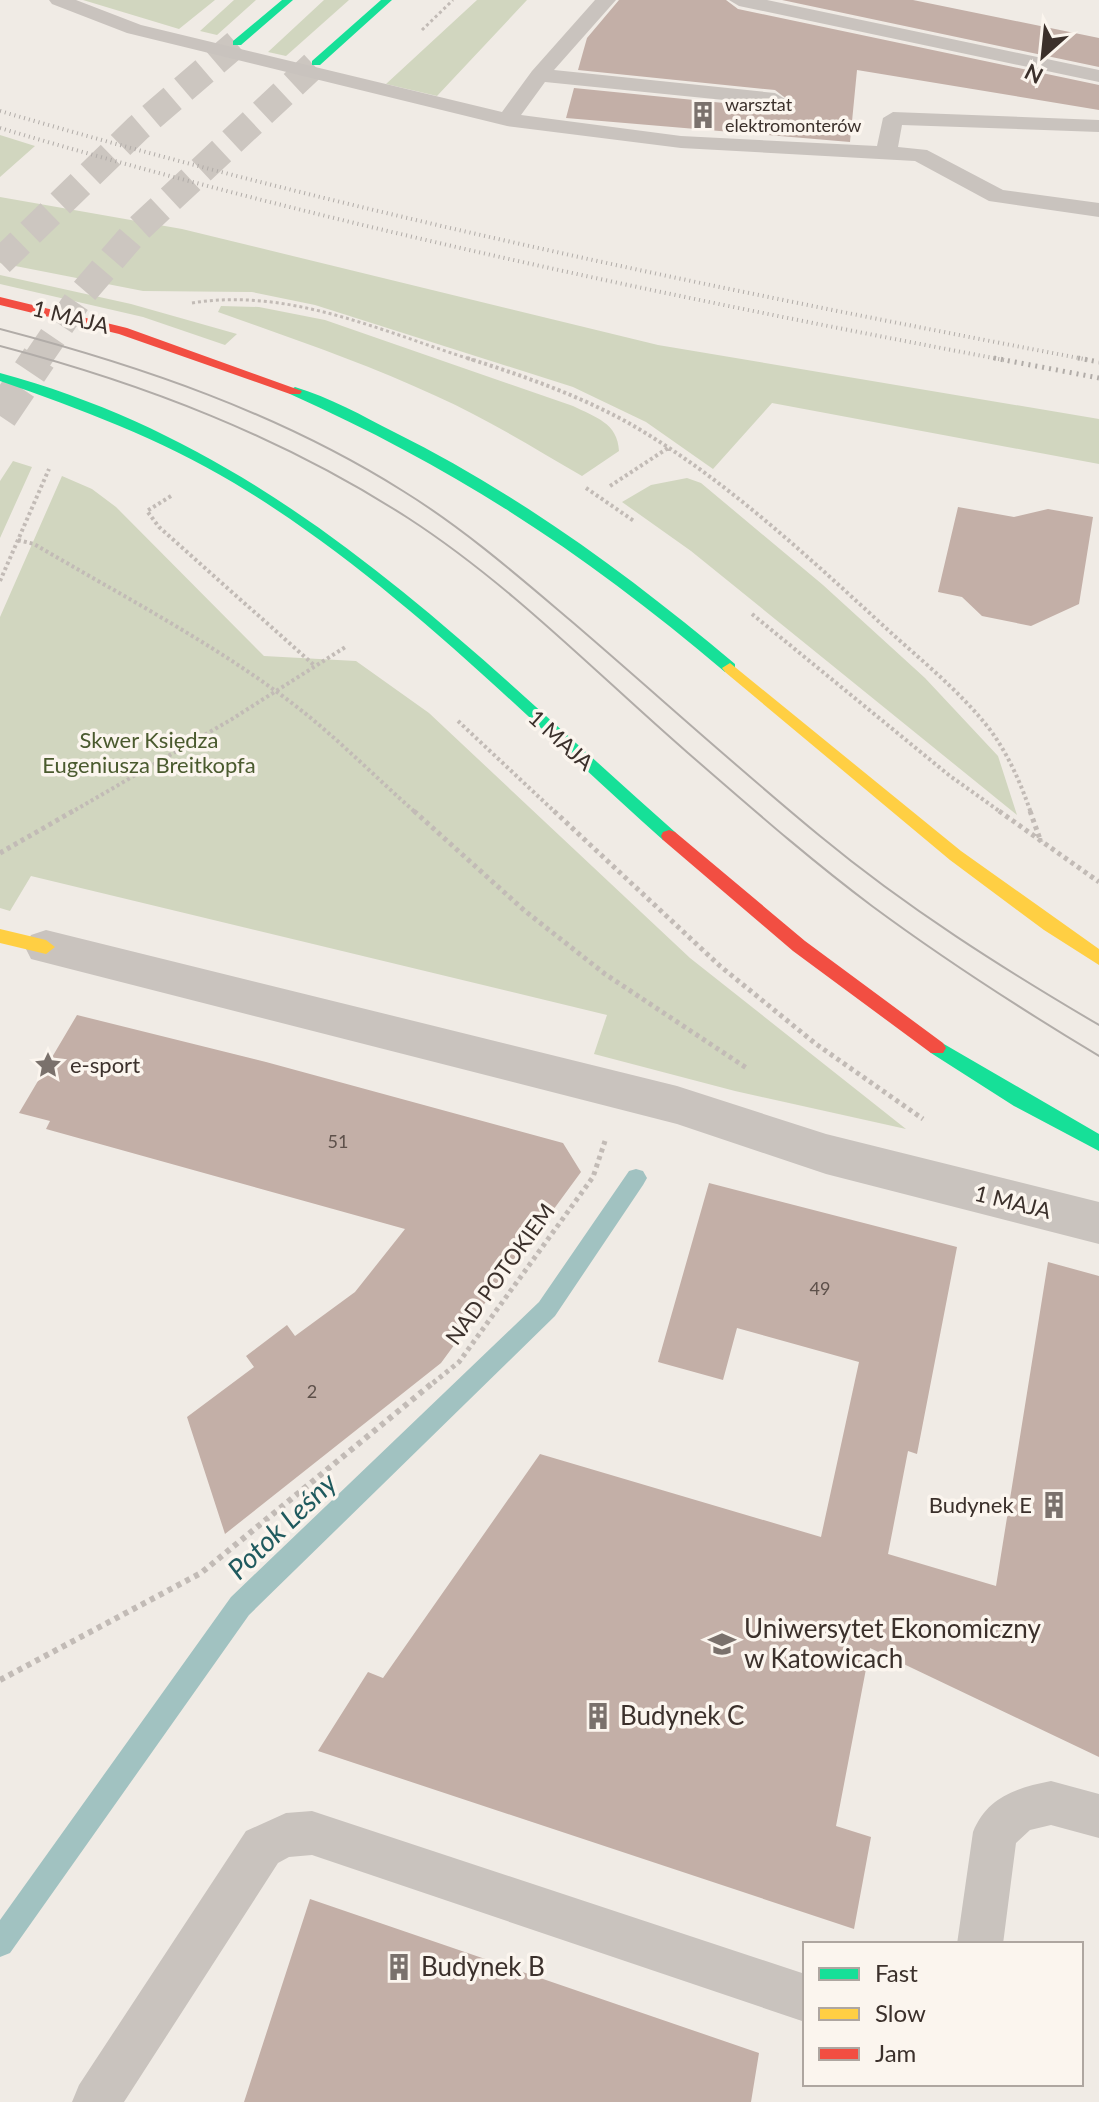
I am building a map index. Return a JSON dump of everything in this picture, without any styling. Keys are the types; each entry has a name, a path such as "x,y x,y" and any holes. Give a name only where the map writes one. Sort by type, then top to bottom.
{"main road":[{"path":"237,43 288,0"},
{"path":"316,63 387,0"},
{"name":"1 MAJA","path":"0,301 114,328 212,359 322,401 462,470 613,571 971,870 1099,958"},
{"name":"1 MAJA","path":"0,377 57,397 192,454 305,523 407,601 685,850 807,953 956,1062 1099,1143"},
{"path":"0,936 46,947"}],"street":[{"name":"1 MAJA","path":"46,947 677,1105 826,1154 1099,1223"}],"lane":[{"path":"59,0 134,29 507,120 681,142 919,155 997,196 1099,210"},
{"path":"507,120 539,75 606,0"},
{"path":"739,0 1099,76"},
{"path":"539,75 775,99"},
{"path":"886,152 893,118 1099,126"},
{"path":"980,1942 995,1832 1019,1810 1051,1803 1099,1816"},
{"path":"96,2102 262,1847 286,1835 312,1833 803,1997"}],"path":[{"path":"187,304 210,299 257,300 305,308 361,324 557,389 604,410 668,448 823,571 977,714 999,739 1017,770 1041,843"},
{"path":"610,486 668,448"},
{"path":"0,581 49,469"},
{"path":"160,489 182,501"},
{"path":"172,495 147,511 159,527 315,666"},
{"path":"18,540 34,544 221,654 311,718 525,911 605,974 750,1070"},
{"path":"0,853 275,692 347,646"},
{"path":"451,714 675,926 743,986 816,1044 930,1124"},
{"name":"NAD POTOKIEM","path":"0,1680 201,1573 459,1362 593,1177 622,1091"}],"green space":[{"path":"83,0 215,0 179,29"},
{"path":"234,0 256,0 217,35 200,31"},
{"path":"324,0 349,0 286,56 268,52"},
{"path":"477,0 527,0 437,96 386,84"},
{"path":"0,135 35,146 0,177"},
{"path":"0,197 182,229 658,345 1099,419 1099,464 772,403 713,469 646,422 573,387 315,305 252,292 143,291 0,263"},
{"path":"0,275 131,304 237,334 225,345 143,317 0,284"},
{"path":"221,306 259,307 325,320 573,406 610,427 618,441 619,451 582,476 455,405 355,362 218,312"},
{"path":"13,461 32,467 0,538 0,481"},
{"name":"Skwer Księdza Eugeniusza Breitkopfa","path":"62,476 92,489 116,507 264,656 356,661 429,713 690,958 906,1129 735,1091 594,1054 607,1015 31,876 10,911 0,908 0,617"},
{"path":"687,478 701,483 823,585 925,678 998,756 1017,815 691,551 622,502 651,485"}],"building":[{"path":"619,0 726,0 738,9 1099,85 1099,110 857,70 850,142 566,118 574,88 775,108 788,100 775,90 578,70 587,38"},
{"path":"782,0 913,0 1099,38 1099,67"},
{"path":"958,507 1014,517 1048,509 1093,517 1079,604 1031,626 982,616 962,597 938,592"},
{"path":"77,1015 266,1062 563,1143 581,1172 441,1363 225,1534 187,1417 254,1367 246,1356 287,1325 295,1336 355,1292 405,1229 46,1129 50,1121 19,1113"},
{"name":"Budynek C","path":"709,1183 957,1247 917,1454 908,1451 888,1554 996,1586 1048,1262 1099,1276 1099,1757 870,1648 836,1826 871,1837 854,1929 318,1751 368,1672 383,1678 540,1454 821,1537 859,1362 737,1328 723,1380 658,1362"},
{"name":"Budynek B","path":"310,1899 759,2053 751,2102 244,2102"}],"waterway":[{"name":"Potok Leśny","path":"0,1943 240,1606 547,1309 636,1178"}],"tunnel":[{"path":"0,262 138,128 237,43"},
{"path":"37,360 81,295 137,230 316,63"},
{"path":"0,416 39,358"}],"tram line":[{"path":"0,329 157,376 258,415 356,463 403,491 447,520 510,569 853,862 956,936 1099,1025"},
{"path":"0,346 107,378 211,416 311,462 408,518 482,571 778,831 848,888 955,965 1099,1056"}],"railway":[{"path":"0,111 270,184 541,249 1089,360"},
{"path":"0,128 249,197 499,257 751,311 1004,360"},
{"path":"994,358 1099,378"},
{"path":"1078,358 1099,362"}],"traffic: fast":[{"path":"237,43 288,0"},
{"path":"316,63 387,0"},
{"path":"0,377 92,410 182,449 239,480 296,517 352,557 461,648 669,836"},
{"path":"295,391 414,448 524,512 628,585 730,668"},
{"path":"937,1048 1020,1100 1099,1143"}],"traffic: slow":[{"path":"730,668 956,856 1099,958"},
{"path":"0,936 46,947"}],"traffic: jam":[{"path":"0,301 123,331 295,391"},
{"path":"669,836 799,946 937,1048"}],"place":[{"name":"warsztat elektromonterów","path":"703,115"},
{"name":"e-sport","path":"48,1065"},
{"name":"Budynek E","path":"1054,1505"},
{"name":"Uniwersytet Ekonomiczny w Katowicach","path":"722,1644"},
{"name":"Budynek C","path":"598,1716"},
{"name":"Budynek B","path":"399,1967"}]}
